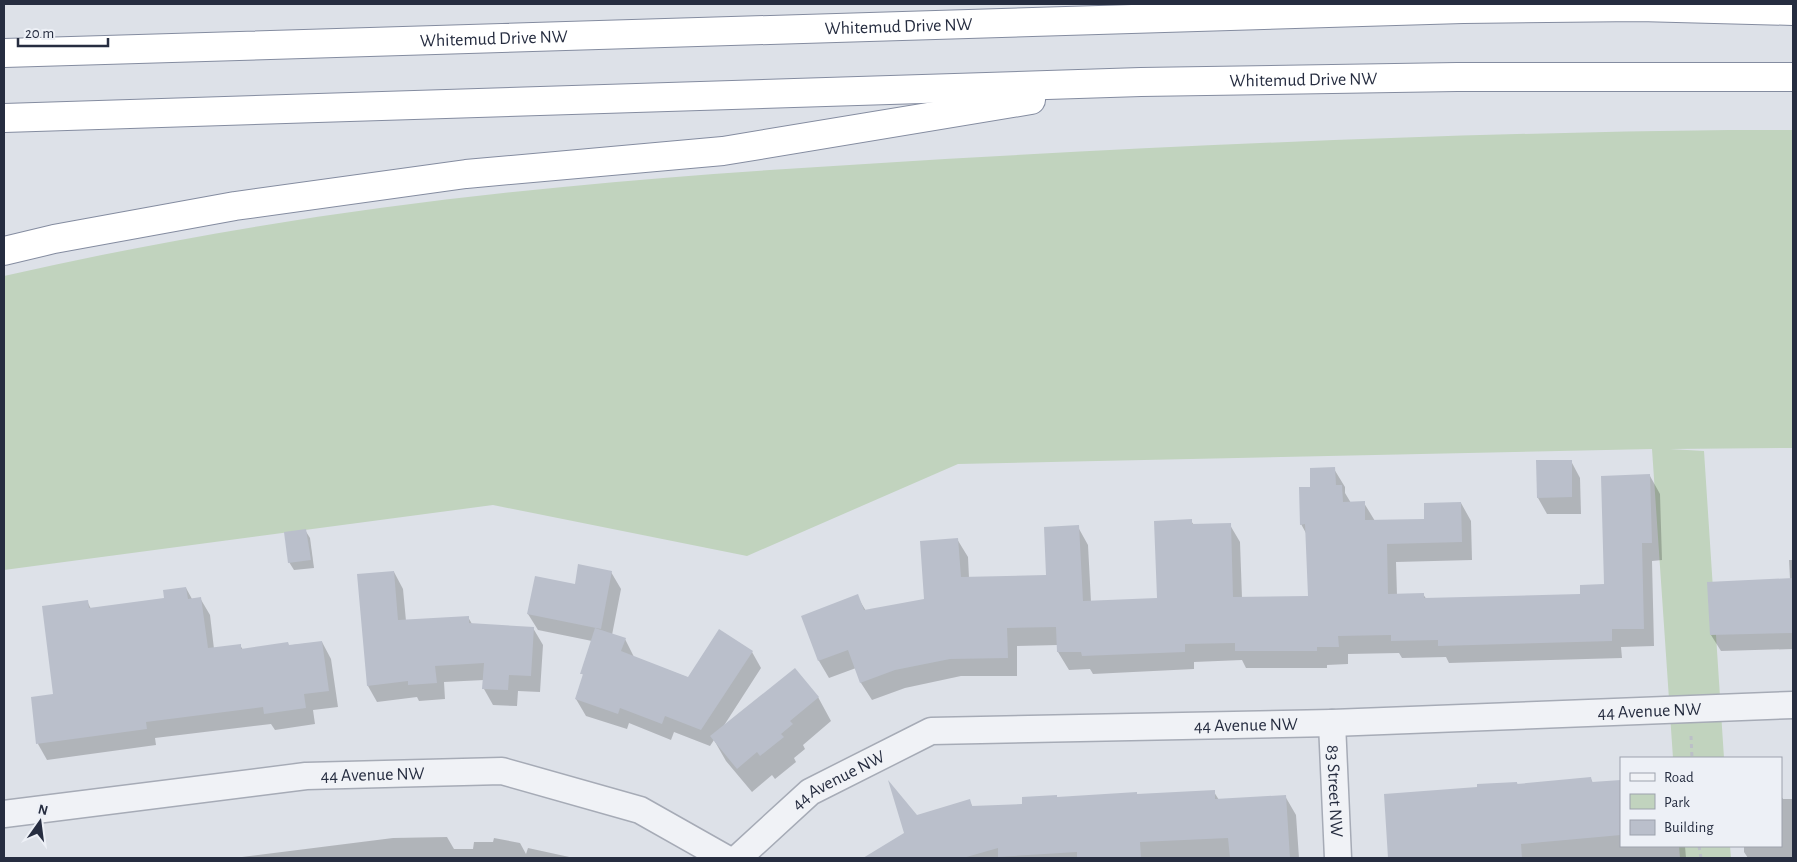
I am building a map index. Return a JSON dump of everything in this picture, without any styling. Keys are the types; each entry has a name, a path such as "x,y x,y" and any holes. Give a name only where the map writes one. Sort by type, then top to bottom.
{"highway":[{"path":"1148,4 1198,16"},
{"name":"Whitemud Drive NW","path":"4,52 1463,9 1639,7 1793,11"},
{"name":"Whitemud Drive NW","path":"4,118 1141,82 1457,76 1793,76"},
{"path":"4,251 54,239 235,206 466,174 723,151 1141,82"}],"street":[{"name":"44 Avenue NW","path":"738,858 810,792 932,731 1332,723 1793,705"},
{"name":"83 Street NW","path":"1332,723 1338,858"},
{"name":"44 Avenue NW","path":"4,814 306,776 502,771 640,810 725,858"}],"path":[{"path":"1691,731 1692,757"}],"green space":[{"path":"1793,130 1793,448 1670,449 1704,451 1724,757 1673,757 1652,449 958,464 747,556 493,505 4,570 4,276 143,247 282,222 493,194 611,182 945,159 1239,144 1532,134"},
{"path":"1679,847 1730,847 1731,858 1680,858"}],"building":[{"path":"1536,460 1572,460 1572,497 1537,498"},
{"path":"1335,467 1336,485 1342,485 1343,502 1365,501 1365,520 1424,519 1424,503 1461,502 1462,542 1387,544 1388,594 1424,593 1424,598 1580,594 1580,585 1604,584 1601,476 1650,474 1652,543 1642,543 1644,629 1612,629 1612,641 1438,646 1438,640 1391,641 1391,635 1338,636 1339,647 1317,647 1317,651 1235,651 1235,643 1185,644 1185,652 1082,656 1081,652 1057,652 1056,627 1007,628 1008,658 950,659 895,670 860,683 848,650 818,661 801,616 858,594 864,610 924,599 920,541 958,538 961,577 1046,575 1044,527 1079,525 1083,601 1157,598 1154,521 1192,519 1192,524 1231,523 1233,597 1308,596 1305,524 1300,525 1299,487 1310,487 1310,468"},
{"path":"306,529 311,560 288,563 284,532"},
{"path":"578,564 612,571 601,629 527,614 535,576 575,584"},
{"path":"394,571 398,620 469,616 469,623 534,627 531,676 509,675 508,690 482,689 484,663 435,666 437,683 408,685 408,681 367,686 357,574"},
{"path":"1793,578 1793,633 1710,635 1707,582"},
{"path":"186,587 188,599 201,597 208,648 241,644 241,649 288,642 289,645 322,641 329,691 304,694 306,708 264,714 263,707 146,722 147,729 36,744 31,697 53,694 42,606 88,600 89,608 164,598 163,590"},
{"path":"595,628 626,638 621,651 688,677 719,629 753,651 701,730 665,716 662,724 620,708 618,714 575,699 583,674 580,674"},
{"path":"795,668 819,697 790,721 793,724 781,734 784,737 760,756 757,752 737,769 710,736"},
{"path":"1591,777 1592,782 1620,780 1620,835 1521,844 1522,858 1388,858 1384,794 1477,787 1477,784 1517,782 1517,784"},
{"path":"888,780 917,815 970,799 972,806 1022,804 1022,797 1057,795 1057,797 1137,792 1137,794 1215,790 1215,799 1286,795 1290,858 1230,858 1228,838 1140,842 1141,858 1077,858 1077,852 998,857 998,848 963,858 863,858 904,833"}]}
